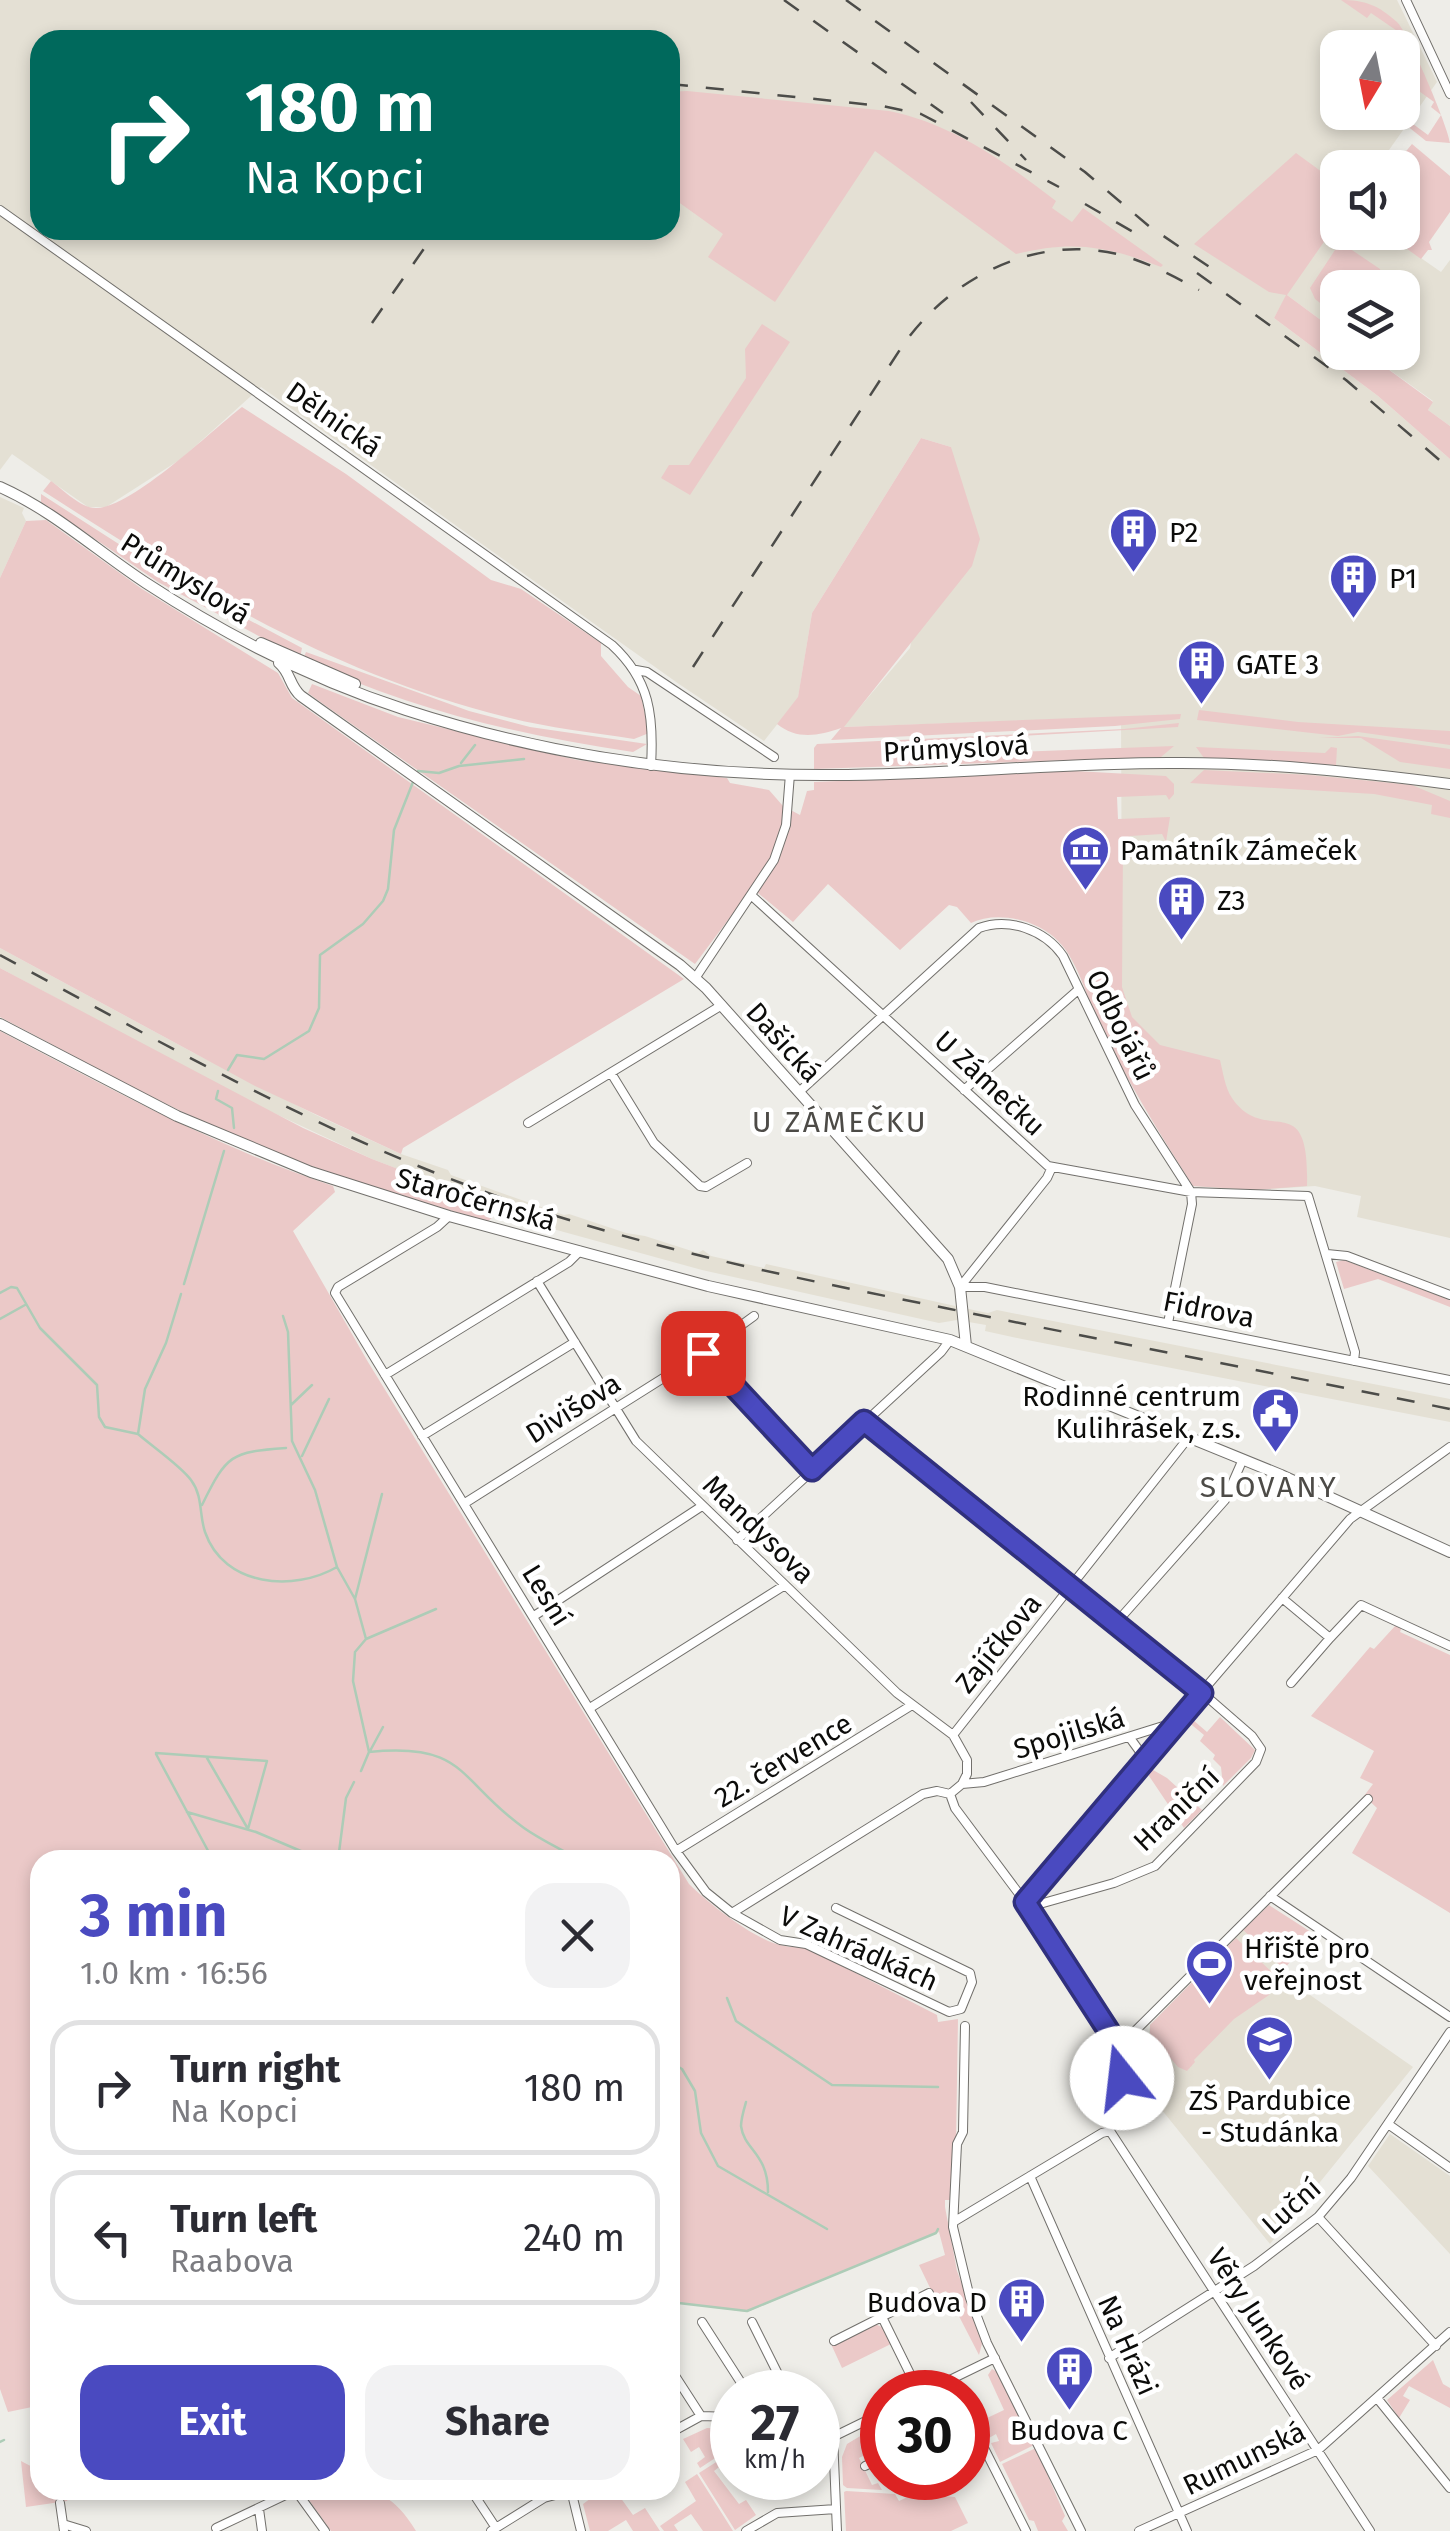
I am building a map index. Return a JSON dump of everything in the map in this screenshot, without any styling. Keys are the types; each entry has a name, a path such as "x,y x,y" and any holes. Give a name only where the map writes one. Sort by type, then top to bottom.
{"main road":[{"path":"0,487 92,544"},
{"name":"Průmyslová","path":"92,544 152,586 259,649 412,707 502,736"},
{"name":"Průmyslová","path":"92,544 159,588 288,656 314,675 405,710 584,755 651,766 858,775 1182,763 1309,769 1450,786"},
{"name":"Dašická","path":"259,649 286,669 296,680 293,689 305,699 696,978 952,1265 960,1287 966,1346"},
{"path":"296,680 299,665"},
{"path":"296,680 314,675"},
{"name":"Staročernská","path":"0,1024 177,1116 252,1150 354,1187 742,1294 902,1326 966,1346"},
{"path":"966,1346 1244,1459 1450,1552"}],"street":[{"path":"1406,0 1450,94"},
{"name":"Dělnická","path":"0,210 30,231"},
{"name":"Dělnická","path":"42,240 602,637 636,670 651,706 651,766"},
{"name":"Dělnická","path":"636,670 652,676 774,757"},
{"path":"696,978 768,871 785,831 790,774"},
{"name":"U Zámečku","path":"752,896 1042,1162 1192,1192 1308,1196 1327,1254"},
{"name":"Odbojářů","path":"884,1014 979,928 1006,924 1045,938 1058,949 1135,1105 1192,1192"},
{"path":"964,1090 1078,990"},
{"path":"528,1123 722,1005"},
{"path":"799,1092 884,1014"},
{"path":"612,1073 654,1144 700,1186 747,1163"},
{"path":"960,1287 1026,1206 1052,1167"},
{"path":"1168,1323 1192,1192"},
{"name":"Lesní","path":"449,1216 335,1291 675,1850"},
{"path":"386,1375 580,1251"},
{"path":"1354,1361 1355,1352 1327,1254 1347,1256 1450,1295"},
{"name":"Mandysova","path":"537,1282 645,1452 912,1705 953,1735"},
{"name":"Fidrova","path":"960,1287 986,1286 1450,1380"},
{"name":"Divišova","path":"464,1504 703,1353 754,1316"},
{"path":"737,1540 950,1340"},
{"path":"422,1436 575,1342"},
{"path":"703,1353 812,1470"},
{"path":"864,1421 1202,1693"},
{"name":"Zajíčkova","path":"953,1735 1189,1437"},
{"name":"Spojilská","path":"732,1913 919,1796 937,1791 950,1794 962,1784 984,1782 1172,1725 1360,1510 1450,1447"},
{"path":"1116,1623 1225,1500 1244,1459"},
{"path":"534,1616 702,1506"},
{"path":"590,1708 785,1585"},
{"path":"1282,1598 1330,1638"},
{"path":"1290,1683 1361,1606 1450,1646"},
{"name":"Hraniční","path":"1027,1904 1148,1870 1167,1856 1256,1762 1261,1749 1252,1736 1202,1693"},
{"name":"22. července","path":"678,1850 912,1705"},
{"path":"1027,1904 1183,1716"},
{"path":"953,1735 967,1761 962,1784"},
{"path":"1130,1738 1146,1760"},
{"path":"950,1794 954,1806 1027,1904 1119,2047 1124,2071 1110,2132 1102,2133 955,2221"},
{"path":"1119,2047 1368,1799"},
{"name":"Lesní","path":"680,1856 706,1892 732,1913"},
{"path":"1270,1896 1450,2017"},
{"name":"V Zahrádkách","path":"732,1913 780,1940 806,1944 946,2011 960,2011 972,1982 970,1973 836,1908"},
{"path":"965,2026 963,2135 957,2144 956,2244 965,2282 995,2358 1081,2531"},
{"name":"Luční","path":"1109,2358 1289,2242 1318,2217 1346,2186 1450,2032"},
{"path":"1388,2124 1450,2168"},
{"name":"Věry Junkové","path":"1110,2132 1370,2531"},
{"name":"Na Hrázi","path":"1030,2176 1187,2531"},
{"path":"1318,2217 1436,2346"},
{"path":"834,2341 929,2293"},
{"path":"882,2317 910,2370"},
{"path":"702,2322 732,2370"},
{"path":"752,2322 776,2370"},
{"name":"Rumunská","path":"1139,2531 1318,2450 1450,2332"},
{"path":"969,2370 995,2358"},
{"path":"680,2383 701,2416"},
{"path":"1377,2398 1450,2488"},
{"path":"680,2428 701,2416 710,2416"},
{"path":"990,2460 1026,2531"},
{"path":"216,2528 276,2500"},
{"path":"303,2500 326,2531"},
{"path":"476,2500 494,2529 541,2500"},
{"path":"574,2500 581,2531"},
{"path":"836,2500 837,2531"},
{"path":"60,2503 64,2527 86,2531"},
{"path":"746,2531 776,2513 836,2509"},
{"path":"259,2510 262,2531"}],"shaded area":[{"path":"0,0 1397,0 1412,30 1320,30 1320,130 1403,130 1389,150 1320,150 1320,250 1409,250 1441,272 1450,260 1450,426 1428,410 1433,401 1390,370 1420,370 1420,270 1320,270 1320,319 1287,295 1274,318 1320,352 1320,370 1343,370 1450,459 1450,1238 1357,1217 1361,1196 1315,1186 1254,1190 1193,1186 1070,957 1122,945 1121,717 843,727 910,648 951,447 921,438 812,613 798,698 764,741 261,387 181,459 106,507 88,507 12,454 0,470"},
{"path":"1341,0 1384,11 1402,30 1371,13 1367,18"},
{"path":"1420,47 1437,82 1420,106"},
{"path":"1420,65 1441,115 1431,107 1434,102 1420,92"},
{"path":"680,91 889,111 935,125 1017,172 1056,201 1052,208 1072,222 1083,208 1163,265 1090,247 1055,247 1016,254 875,151 775,302 708,257 723,234 680,203"},
{"path":"1441,115 1450,143 1426,141 1412,130 1420,129 1428,135"},
{"path":"1420,151 1450,176 1450,212 1429,242 1432,250 1421,259 1409,250 1420,250"},
{"path":"1296,153 1320,171 1320,247 1287,295 1320,319 1320,352 1274,318 1286,295 1269,292 1194,244"},
{"path":"1335,250 1352,250 1380,270 1322,270"},
{"path":"1320,273 1320,303 1310,288"},
{"path":"762,324 790,342 690,495 661,478 669,465 689,465 746,378 745,349"},
{"path":"1343,370 1389,370 1433,402 1428,410 1450,426 1450,459"},
{"path":"242,407 346,474 491,580 521,589 601,643 601,656 641,696 649,733 634,739 522,721 380,676 321,652 209,594 43,491 51,481 85,505 97,508 112,504 151,482"},
{"path":"921,438 951,447 980,539 972,566 844,727 1181,714 1180,719 1115,726 831,740 841,728 808,735 777,724 798,697 812,613"},
{"path":"41,494 181,584 302,648 300,658 158,582 41,502"},
{"path":"0,497 24,508 26,521 0,578"},
{"path":"46,520 142,589 278,673 292,698 684,979 403,1148 401,1154 255,1086 0,948 0,578 26,521"},
{"path":"306,652 469,711 530,727 647,744 633,752 464,718 343,677 303,659"},
{"path":"312,684 398,717 577,760 727,778 730,783 769,790 783,806 800,815 807,791 814,790 814,782 1075,771 1166,776 1174,784 1169,800 1166,795 1117,797 1118,819 1170,817 1166,842 1162,834 1130,836 1123,845 1122,987 1132,1017 1160,1045 1220,1060 1230,1094 1245,1112 1294,1127 1306,1155 1307,1186 1254,1190 1193,1186 1121,1065 1071,959 1058,941 1040,928 1005,917 971,923 957,907 949,905 900,950 828,884 793,922 752,888 695,964 308,693"},
{"path":"1199,710 1298,722 1450,731 1450,745 1358,732 1338,736 1197,720"},
{"path":"1179,723 1178,727 984,738 987,753 1174,746 1161,757 814,769 817,744"},
{"path":"1358,736 1450,749 1450,769 1400,762 1361,738 1319,738"},
{"path":"1196,747 1325,753 1331,747 1337,748 1336,765 1204,758"},
{"path":"1204,770 1412,785 1450,801 1450,818 1431,814 1432,805 1374,794 1190,783"},
{"path":"0,948 316,1115 401,1154 448,1170 451,1175 564,1215 764,1268 766,1264 988,1313 997,1310 1450,1399 1450,1422 1022,1339 985,1331 986,1325 957,1320 939,1323 702,1270 553,1229 372,1159 248,1101 0,968"},
{"path":"0,968 303,1128 503,1209 488,1221 429,1204 283,1155 189,1115 0,1017"},
{"path":"0,1031 205,1135 333,1186 335,1192 293,1231 368,1362 668,1850 30,1850 30,2407 8,2412 0,2389"},
{"path":"1344,1260 1450,1300 1450,1307 1378,1279 1344,1289 1336,1262"},
{"path":"1396,1625 1402,1627 1400,1632 1450,1655 1450,1913 1352,1853 1377,1808 1364,1796 1373,1784 1360,1778 1374,1751 1311,1716 1370,1647 1374,1649"},
{"path":"1202,1703 1206,1704 1193,1720 1207,1732 1220,1717 1255,1750 1223,1786 1215,1755 1200,1741 1204,1735 1187,1721"},
{"path":"1148,1767 1167,1778 1202,1810 1184,1828 1145,1770"},
{"path":"680,1869 689,1884 721,1911 761,1937 809,1949 937,2015 938,2022 958,2019 955,2200 945,2200 945,2207 957,2271 983,2340 979,2355 946,2291 934,2296 919,2265 945,2255 939,2232 747,2312 680,2303"},
{"path":"1269,1905 1314,1934 1284,1969 1243,1930"},
{"name":"ZŠ Pardubice - Studánka","path":"1243,1930 1284,1969 1280,1974 1413,2067 1270,2244 1132,2073 1143,2057 1136,2047 1149,2034 1150,2025 1207,1967 1212,1967 1213,1961"},
{"name":"Hřiště pro veřejnost","path":"1236,1938 1277,1977 1269,1995 1234,2019 1187,2071 1178,2067 1150,2034 1150,2025 1207,1967 1212,1967 1213,1961"},
{"path":"1390,2134 1450,2176 1450,2254 1368,2166"},
{"path":"875,2324 886,2329 893,2343 842,2368 831,2344"},
{"path":"1433,2360 1443,2384 1450,2388 1450,2408 1409,2386 1403,2396 1410,2400 1399,2418 1387,2400"},
{"path":"992,2369 999,2373 1034,2445 1000,2462 991,2443 999,2441 996,2434 990,2437 990,2417 1004,2410"},
{"path":"710,2428 710,2461 700,2468 697,2463 705,2457 699,2447 691,2452 683,2439"},
{"path":"860,2436 860,2489 843,2485 842,2457 847,2444"},
{"path":"1036,2448 1068,2531 1038,2531 1002,2464"},
{"path":"21,2461 30,2466 30,2500 67,2500 26,2507"},
{"path":"710,2466 710,2490 699,2473"},
{"path":"697,2474 733,2531 703,2531 691,2514 674,2525 678,2531 664,2531 660,2526 696,2501 685,2482"},
{"path":"844,2492 860,2492 860,2500 956,2500 968,2523 951,2531 846,2531"},
{"path":"309,2500 389,2500 416,2531 331,2531"},
{"path":"588,2500 622,2500 633,2515 645,2508 660,2531 633,2531 626,2520 608,2531 590,2531 583,2504"},
{"path":"716,2500 736,2500 739,2504 746,2500 756,2515 735,2530"}],"waterway":[{"path":"461,763 475,745"},
{"path":"418,771 439,773 459,766 524,759"},
{"path":"228,1070 237,1055 264,1059 309,1031 319,1008 320,955 363,924 383,901 388,889 394,830 413,782"},
{"path":"218,1091 216,1099 232,1108 234,1128"},
{"path":"184,1284 224,1151"},
{"path":"0,1293 17,1288 40,1328 97,1385 99,1417 105,1427 138,1434"},
{"path":"181,1294 166,1343 145,1389 138,1434 191,1480 205,1532 214,1550 228,1564 262,1580 281,1581 301,1580 337,1567"},
{"path":"0,1319 25,1305"},
{"path":"283,1316 288,1332 292,1441 315,1490 337,1567 355,1599 366,1639"},
{"path":"291,1405 312,1385"},
{"path":"302,1456 329,1399"},
{"path":"202,1505 218,1475 233,1459 253,1451 286,1448"},
{"path":"355,1599 382,1494"},
{"path":"361,1771 369,1752 353,1681 355,1652 366,1639 436,1609"},
{"path":"370,1751 383,1727"},
{"path":"369,1752 401,1750 444,1759 524,1828 562,1850"},
{"path":"156,1753 267,1761 248,1829"},
{"path":"156,1754 208,1850"},
{"path":"207,1758 248,1829"},
{"path":"339,1850 346,1798 354,1782"},
{"path":"187,1812 256,1832 298,1850"},
{"path":"727,1998 736,2021 832,2085 938,2087"},
{"path":"680,2068 695,2091 701,2133 718,2166 827,2229"},
{"path":"746,2102 741,2126 764,2169 768,2192"},
{"path":"680,2303 747,2311 938,2229"},
{"path":"0,2442 4,2440"}],"railway":[{"path":"784,0 943,113"},
{"path":"846,0 1085,172 1150,227 1220,274"},
{"path":"680,85 882,106 921,114 1059,187"},
{"path":"971,102 1026,160"},
{"path":"1085,204 1147,240"},
{"path":"372,323 430,240"},
{"path":"693,667 903,345 946,299 999,266 1058,250 1121,255 1199,290"},
{"path":"1197,273 1346,380 1450,469"},
{"path":"0,955 310,1118 439,1174 559,1217 778,1274 1450,1409"}],"place":[{"name":"P2","path":"1134,574"},
{"name":"P1","path":"1354,620"},
{"name":"GATE 3","path":"1201,706"},
{"name":"Památník Zámeček","path":"1085,892"},
{"name":"Z3","path":"1182,942"},
{"name":"Rodinné centrum Kulihrášek, z.s.","path":"1276,1454"},
{"name":"Hřiště pro veřejnost","path":"1209,2006"},
{"name":"ZŠ Pardubice - Studánka","path":"1270,2082"},
{"name":"Budova D","path":"1022,2344"},
{"name":"Budova C","path":"1069,2412"}],"district":[{"name":"U ZÁMEČKU","path":"840,1122"},
{"name":"SLOVANY","path":"1269,1487"}],"route":[{"path":"703,1353 812,1470 864,1421 1202,1693 1025,1902 1119,2047 1124,2064 1122,2078"}]}
